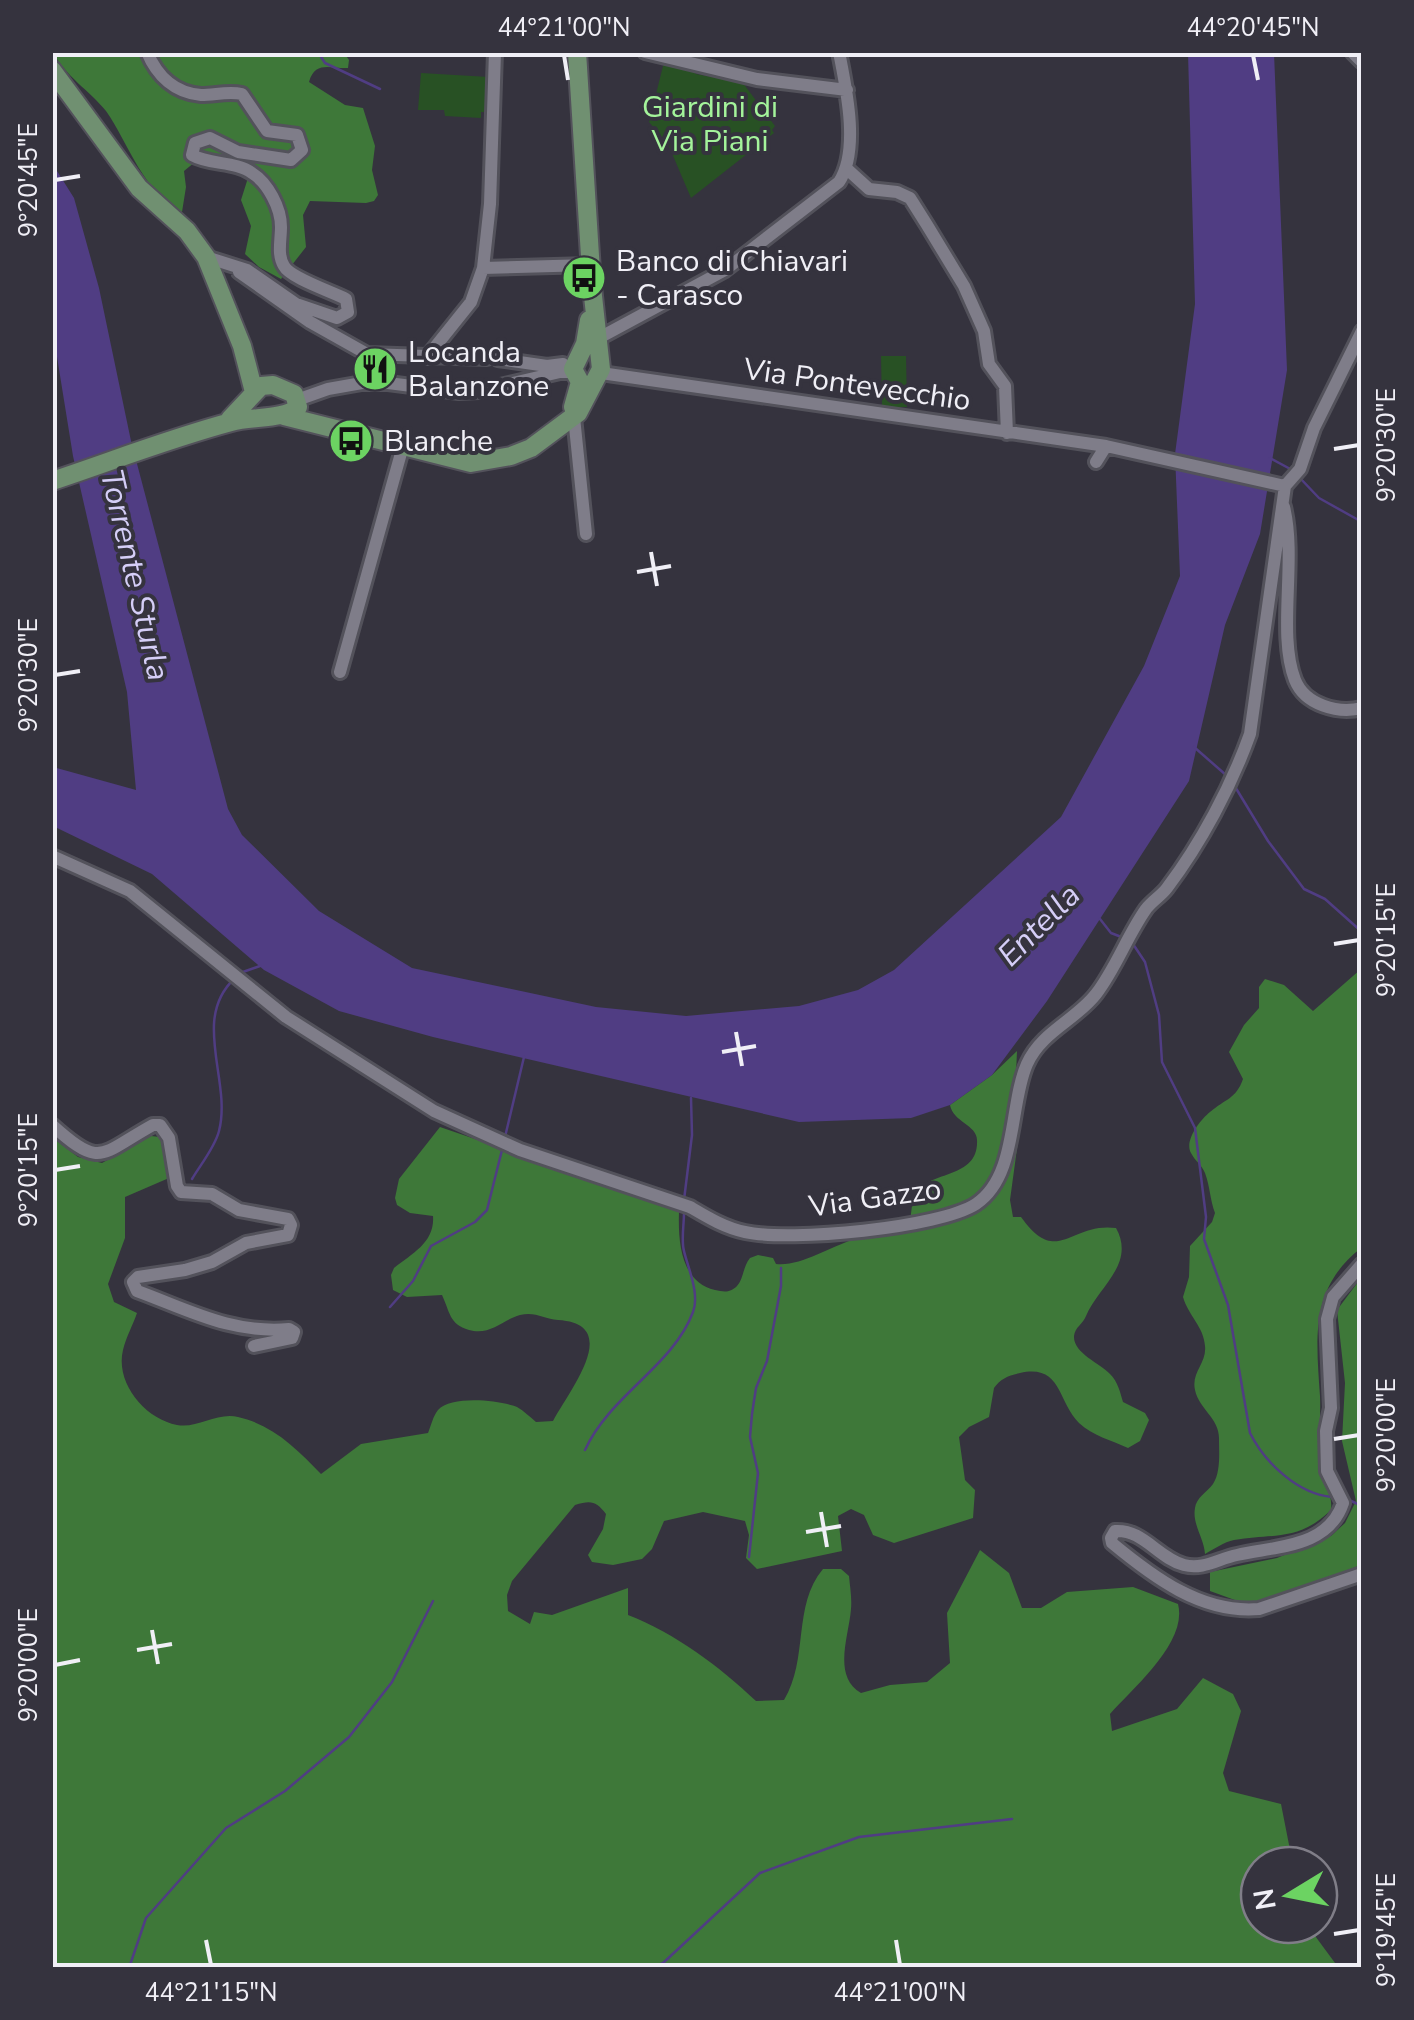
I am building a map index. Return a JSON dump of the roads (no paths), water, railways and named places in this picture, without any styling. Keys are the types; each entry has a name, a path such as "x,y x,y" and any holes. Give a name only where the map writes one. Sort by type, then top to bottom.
{"main road":[{"path":"255,402 293,408 332,428 471,463 530,448 567,423 598,339 578,52"},
{"path":"52,70 139,188 188,231 206,257 242,346 255,402"},
{"path":"586,371 592,286"},
{"path":"242,346 273,385"},
{"path":"52,481 221,425 255,402 261,386 273,385 294,394 293,408"}],"street":[{"path":"147,52 168,84 189,93 242,94 266,131 296,136 302,150 292,160 238,152 210,138 195,143 192,155 251,171 268,188 281,223 283,266 294,276 346,299 348,312 337,318 296,304 267,282 206,257"},
{"path":"427,357 471,302 483,268 490,204 496,52"},
{"path":"645,52 758,79 846,90"},
{"path":"598,339 725,270 839,182 847,169 846,90 839,52"},
{"path":"1352,52 1362,62"},
{"path":"847,169 870,189 910,198 928,225 964,286 984,331 989,364 1008,392 1007,433"},
{"path":"232,265 249,282 358,350 382,355 498,359 586,371"},
{"path":"483,268 590,266"},
{"name":"Via Gazzo","path":"52,856 130,891 320,1042 434,1111 520,1150 690,1206 734,1229 762,1234 856,1233 952,1215 987,1194 999,1174 1013,1131 1026,1065 1058,1025 1094,997 1149,904 1165,891 1180,868 1236,772 1250,734 1282,485 1300,470 1314,428 1362,332"},
{"path":"498,359 502,380 507,384"},
{"path":"293,408 328,389 362,383 460,392 560,372 586,371"},
{"name":"Via Pontevecchio","path":"586,371 1108,447 1282,485"},
{"path":"567,423 586,534"},
{"path":"340,672 402,446"},
{"path":"1096,462 1108,447"},
{"path":"1282,501 1290,546 1289,623 1294,678 1300,688 1323,706 1344,712 1362,708"},
{"path":"52,1125 86,1153 100,1155 154,1125 160,1126 169,1138 177,1186 182,1192 212,1194 240,1210 288,1218 292,1225 288,1235 246,1243 212,1262 138,1277 133,1282 137,1291 218,1323 236,1328 292,1330 295,1334 254,1346"},
{"path":"1362,1264 1333,1297 1326,1318 1331,1408 1326,1431 1327,1471 1343,1503 1338,1518 1325,1531 1285,1548 1242,1554 1206,1566 1177,1564 1128,1531 1115,1530 1110,1538 1170,1588 1244,1611 1259,1610 1362,1574"}],"water":[{"path":"1188,53 1274,53 1287,370 1260,534 1225,625 1189,781 1047,1001 992,1075 950,1105 911,1118 799,1122 433,1037 339,1011 264,970 152,874 53,826 53,767 136,790 127,692 73,456 53,332 52,163 74,198 99,288 131,441 228,809 242,835 319,911 412,968 596,1007 686,1016 799,1006 858,990 894,970 1061,817 1144,666 1180,576 1175,454 1195,304"}],"waterway":[{"path":"318,52 325,63 380,89"},
{"path":"1270,458 1294,471"},
{"path":"1299,477 1319,498 1362,522"},
{"path":"1194,747 1226,775"},
{"path":"1234,785 1268,841 1304,889 1325,899 1362,932"},
{"path":"1100,919 1111,933 1124,938"},
{"path":"1131,941 1145,962 1159,1015 1162,1062 1195,1128 1206,1217 1204,1239 1228,1305 1250,1433 1284,1475 1307,1490 1332,1497"},
{"path":"240,973 260,966"},
{"path":"192,1179 219,1131 222,1112 215,1013 234,979"},
{"path":"505,1137 524,1057"},
{"path":"684,1200 692,1135 691,1098"},
{"path":"390,1307 413,1281 431,1246 475,1222 487,1210 502,1150"},
{"path":"585,1450 610,1413 671,1349 693,1312 694,1289 683,1247 684,1213"},
{"path":"749,1557 758,1473 750,1437 752,1414 756,1388 767,1361 781,1268"},
{"path":"1349,1500 1362,1506"},
{"path":"129,1968 146,1918 226,1828 285,1791 349,1737 392,1682 433,1601"},
{"path":"652,1968 663,1963 760,1873 859,1837 1012,1819"}],"place":[{"name":"Banco di Chiavari - Carasco","path":"584,278"},
{"name":"Locanda Balanzone","path":"375,369"},
{"name":"Blanche","path":"351,441"}],"park label":[{"name":"Giardini di Via Piani","path":"710,124"}],"water label":[{"name":"Torrente Sturla","path":"135,575"},
{"name":"Entella","path":"1039,925"}]}
